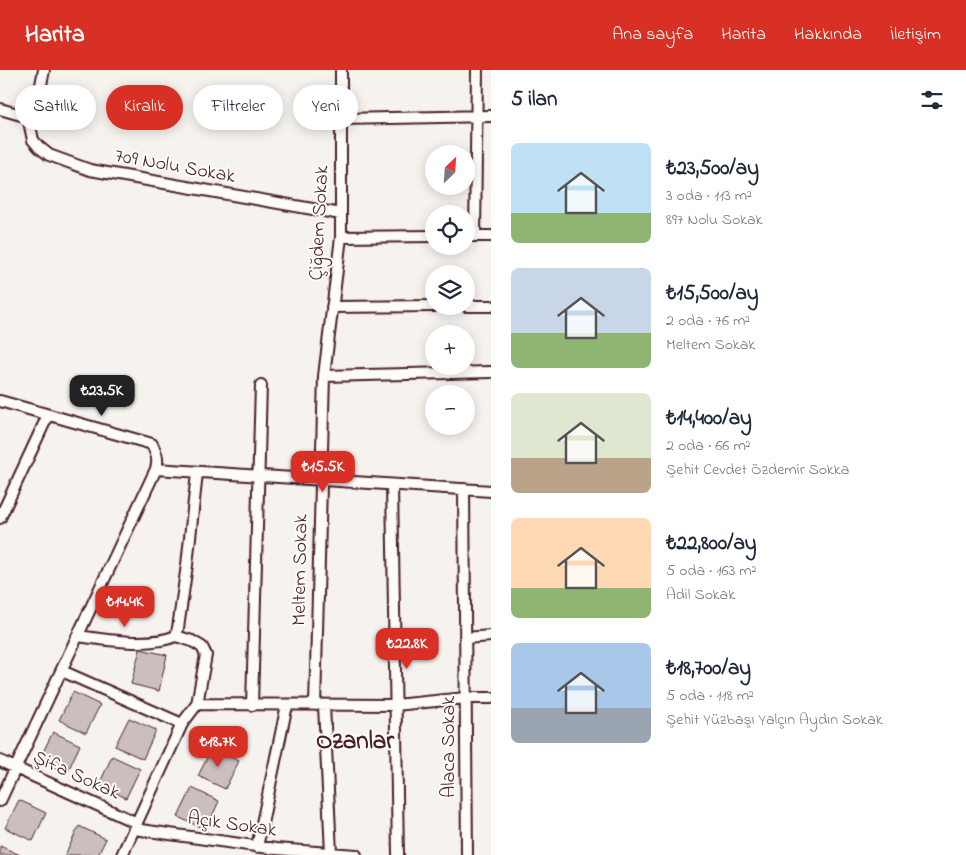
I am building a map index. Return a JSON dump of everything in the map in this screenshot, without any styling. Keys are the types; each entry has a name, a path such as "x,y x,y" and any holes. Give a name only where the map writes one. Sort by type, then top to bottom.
{"street":[{"path":"42,85 44,70"},
{"name":"Çiğdem Sokak","path":"341,70 341,85"},
{"path":"472,205 477,70"},
{"path":"0,109 15,113"},
{"path":"358,119 491,116"},
{"name":"709 Nolu Sokak","path":"31,130 33,140 49,155 90,170 341,214"},
{"name":"Çiğdem Sokak","path":"324,376 340,237 341,130"},
{"path":"340,237 425,236"},
{"path":"475,236 491,236"},
{"path":"332,307 425,306"},
{"path":"475,306 491,306"},
{"path":"324,376 491,372"},
{"name":"Meltem Sokak","path":"324,376 321,480 320,705 331,853"},
{"path":"252,705 261,385"},
{"path":"0,401 152,444 157,453 158,462 0,801"},
{"path":"0,518 48,414"},
{"path":"156,469 491,491"},
{"path":"176,636 187,565 197,473"},
{"path":"392,485 398,855"},
{"name":"Alaca Sokak","path":"464,489 467,855"},
{"path":"78,636 145,641 176,636 192,641 202,647 206,655 197,704 182,724 122,855"},
{"path":"465,638 491,636"},
{"path":"62,671 182,724"},
{"path":"197,704 395,705 466,698 491,698"},
{"path":"257,847 287,705"},
{"name":"Şifa Sokak","path":"0,761 136,826"},
{"name":"Açık Sokak","path":"136,826 257,847 275,852 356,855"}],"building":[{"path":"140,649 167,655 159,691 131,684"},
{"path":"73,692 100,705 86,733 59,720"},
{"path":"129,718 156,730 143,759 115,746"},
{"path":"53,732 80,745 67,773 39,760"},
{"path":"212,748 239,761 225,789 198,776"},
{"path":"112,756 140,769 126,798 99,785"},
{"path":"192,788 219,801 206,830 178,817"},
{"path":"19,800 46,813 33,841 5,828"},
{"path":"79,826 106,839 98,855 65,855"},
{"path":"0,846 20,855 0,855"}],"district":[{"name":"Ozanlar","path":"355,742"}]}
